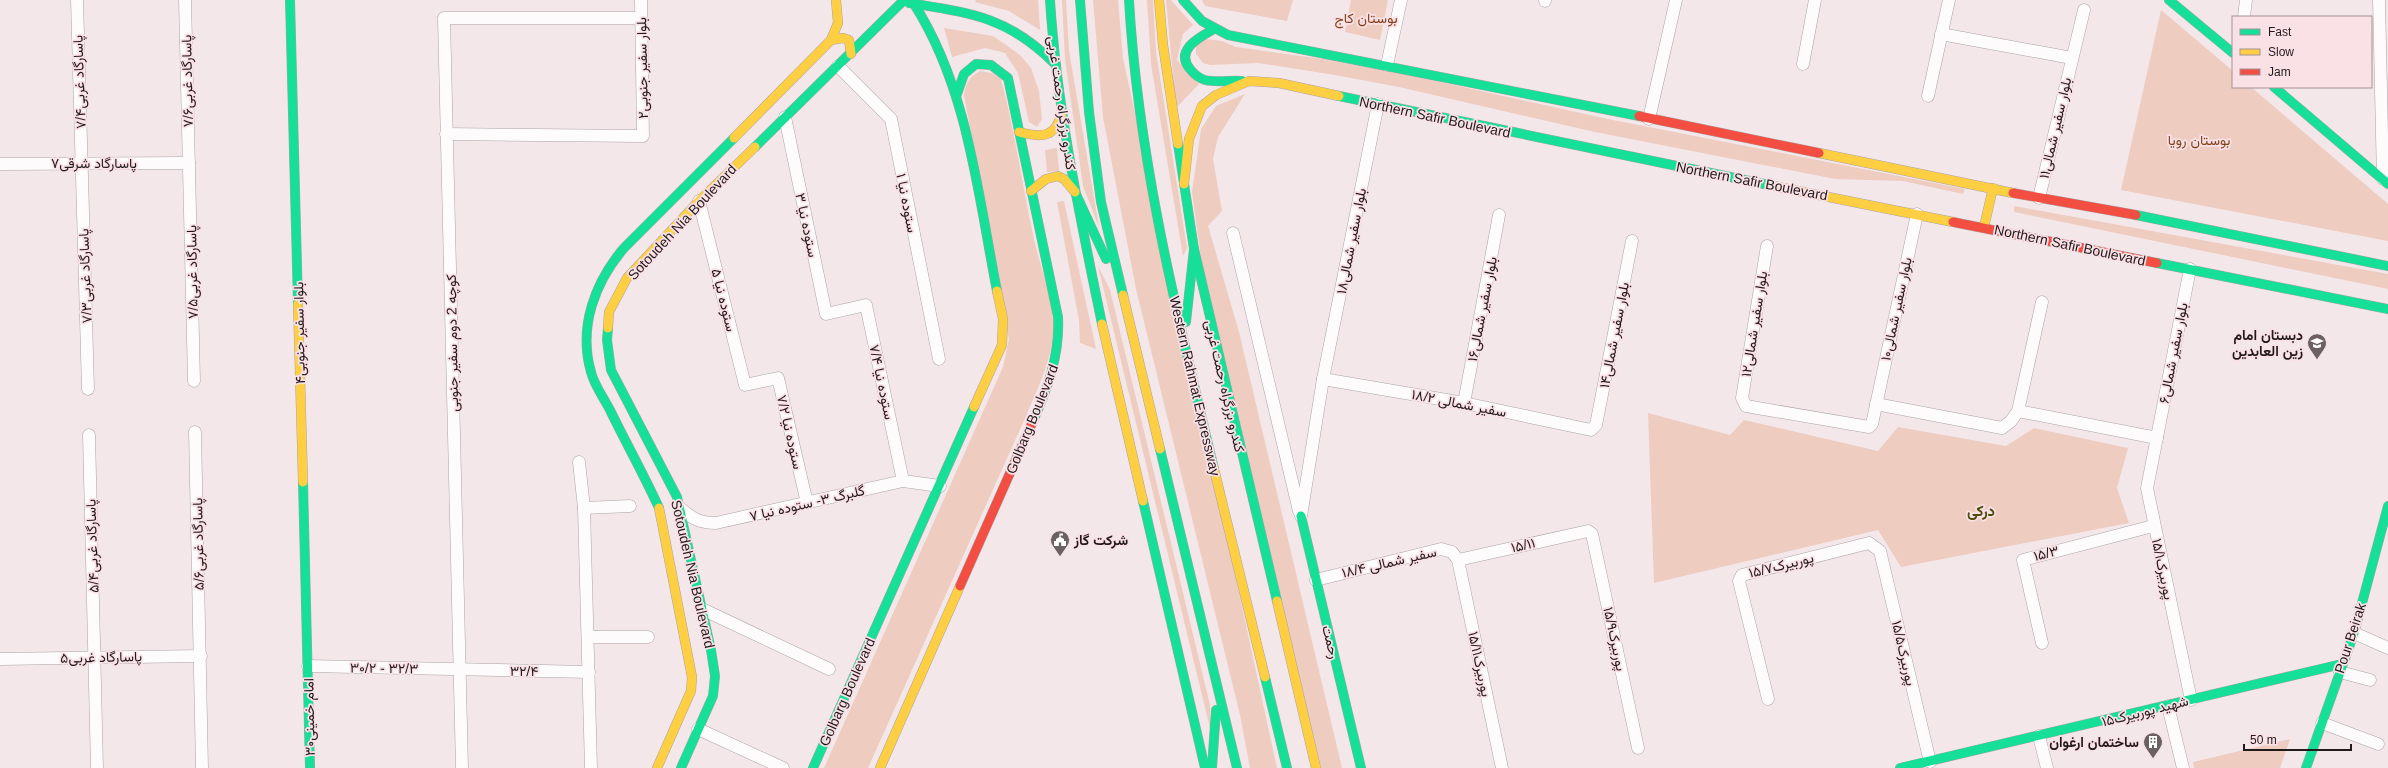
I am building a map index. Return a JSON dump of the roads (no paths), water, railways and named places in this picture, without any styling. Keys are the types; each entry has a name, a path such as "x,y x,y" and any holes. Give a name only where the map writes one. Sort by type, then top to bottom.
{"main road":[{"name":"بلوار سفیر جنوبی۴","path":"290,0 308,666"},
{"name":"Sotoudeh Nia Boulevard","path":"657,768 691,691 692,677 659,508 591,373 587,347 588,320 596,290 609,266 624,248 831,40 838,23 836,0"},
{"name":"کندرو بزرگراه رحمت غربی","path":"1050,0 1054,63 1075,192 1104,335 1205,768"},
{"path":"1080,0 1089,112 1101,202 1128,308 1237,768"},
{"name":"Western Rahmat Expressway","path":"1129,0 1138,115 1154,206 1216,482 1287,768"},
{"name":"کندرو بزرگراه رحمت غربی","path":"1159,0 1194,249 1316,768"},
{"path":"1183,0 1191,12 1214,29 1228,35 1387,65 1649,120 2039,198 2109,209 2388,266"},
{"path":"2169,0 2232,52"},
{"name":"Sotoudeh Nia Boulevard","path":"681,768 712,696 715,676 702,610 676,497 611,370 607,340 609,312 627,278 699,201 851,54 898,1"},
{"path":"898,1 965,12 1006,24 1038,44 1054,63"},
{"path":"942,9 966,2"},
{"name":"Golbarg Boulevard","path":"813,768 1002,345 1004,332 1003,320 957,94 945,57 932,30 914,4"},
{"path":"1214,29 1189,45 1185,54 1186,64 1192,73 1203,80 1249,81"},
{"path":"831,40 843,38 849,40 851,54"},
{"name":"Golbarg Boulevard","path":"880,768 1048,388 1057,359 1060,325 1057,306 1031,191 1008,78 999,68 981,62 971,65 962,74 957,94"},
{"name":"Northern Safir Boulevard","path":"1184,184 1189,139 1202,106 1216,94 1249,81 1279,83 2388,309"},
{"path":"2275,88 2386,182"},
{"path":"1019,132 1034,136 1042,136 1054,130 1060,123 1062,113"},
{"path":"1031,191 1046,180 1058,176 1064,179 1075,192 1128,308"},
{"path":"1984,227 1993,188"},
{"path":"1184,338 1194,249"},
{"path":"2345,258 2388,259"},
{"name":"Pour Beirak","path":"2308,767 2354,633 2388,506"},
{"name":"رحمت","path":"1300,516 1361,768"},
{"name":"امام خمینی۳۰","path":"308,666 310,768"},
{"name":"شهید پوربیرک۱۵","path":"1905,767 2191,700 2341,668"},
{"path":"1212,768 1218,692"}],"street":[{"name":"پاسارگاد غربی۷/۴","path":"77,0 82,163"},
{"name":"پاسارگاد غربی۷/۶","path":"185,0 189,163"},
{"name":"بلوار سفیر جنوبی۲","path":"446,134 643,136 641,0"},
{"path":"1387,65 1401,0"},
{"path":"1649,120 1676,0"},
{"path":"1804,64 1815,0"},
{"path":"1928,96 1949,0"},
{"path":"2244,16 2246,0"},
{"path":"2379,0 2386,182"},
{"name":"بلوار سفیر شمالی۱۱","path":"2039,198 2084,10"},
{"name":"کوچه 2 دوم سفیر جنوبی","path":"462,768 444,18 641,18"},
{"path":"1941,34 2072,58"},
{"name":"ستوده نیا ۱","path":"838,66 891,119 938,359"},
{"name":"بلوار سفیر شمالی۱۸","path":"1300,516 1323,379 1378,104"},
{"name":"ستوده نیا ۳","path":"785,117 826,314 844,310"},
{"name":"پاسارگاد غربی۷/۳","path":"82,163 88,389"},
{"name":"پاسارگاد شرقی۷","path":"0,164 189,163"},
{"name":"پاسارگاد غربی۷/۵","path":"189,163 194,381"},
{"name":"ستوده نیا ۵","path":"699,201 745,385 761,382"},
{"name":"بلوار سفیر شمالی۱۰","path":"1743,402 1746,406 1866,428 1872,424 1916,214"},
{"name":"بلوار سفیر شمالی۱۶","path":"1464,403 1499,215"},
{"path":"1233,233 1300,516"},
{"name":"بلوار سفیر شمالی۱۴","path":"1594,428 1632,241"},
{"name":"بلوار سفیر شمالی۱۲","path":"1743,402 1742,398 1767,246"},
{"name":"بلوار سفیر شمالی۶","path":"2157,438 2190,269"},
{"path":"1876,404 2002,428 2011,421 2018,411 2042,302"},
{"name":"ستوده نیا ۷/۴","path":"844,310 866,305 903,481"},
{"name":"ستوده نیا ۷/۲","path":"761,382 778,378 807,503"},
{"name":"سفیر شمالی ۱۸/۲","path":"1323,379 1464,403 1591,430 1594,428"},
{"path":"2018,411 2157,438"},
{"name":"پاسارگاد غربی۵/۶","path":"196,432 202,768"},
{"name":"پاسارگاد غربی۵/۴","path":"89,435 97,768"},
{"name":"پوربیرک۱۵/۱","path":"2157,438 2146,488 2191,700"},
{"path":"579,462 584,508 591,768"},
{"name":"گلبرگ ۳- ستوده نیا ۷","path":"679,507 693,520 704,523 716,523 903,481 940,486"},
{"path":"584,508 630,506"},
{"name":"۱۵/۳","path":"2042,643 2023,560 2153,526"},
{"name":"۱۵/۱۱","path":"1458,560 1588,531"},
{"name":"پوربیرک۱۵/۹","path":"1588,531 1592,534 1638,748"},
{"name":"پوربیرک۱۵/۷","path":"1768,699 1739,580 1742,575 1869,543 1874,546"},
{"name":"پوربیرک۱۵/۵","path":"1874,546 1880,551 1930,762"},
{"name":"سفیر شمالی ۱۸/۴","path":"1316,580 1441,549 1452,552 1458,560"},
{"name":"پوربیرک۱۵/۱۱","path":"1458,560 1502,768"},
{"path":"702,610 829,669"},
{"path":"2354,633 2388,648"},
{"path":"588,637 648,637"},
{"name":"پاسارگاد غربی۵","path":"0,659 201,656"},
{"name":"۳۰/۲ - ۳۲/۳","path":"308,666 460,669"},
{"path":"2341,668 2370,680"},
{"name":"۳۲/۴","path":"460,669 589,672"},
{"path":"2168,706 2184,768"},
{"path":"2322,723 2378,744"},
{"path":"698,729 783,768"},
{"path":"2039,736 2047,768"}],"place":[{"name":"دبستان امام زین العابدین","path":"2317,360"},
{"name":"شرکت گاز","path":"1060,557"},
{"name":"ساختمان ارغوان","path":"2153,759"}],"district":[{"name":"درکی","path":"1981,511"}],"park label":[{"name":"بوستان کاج","path":"1366,18"},
{"name":"بوستان رویا","path":"2199,140"}]}
